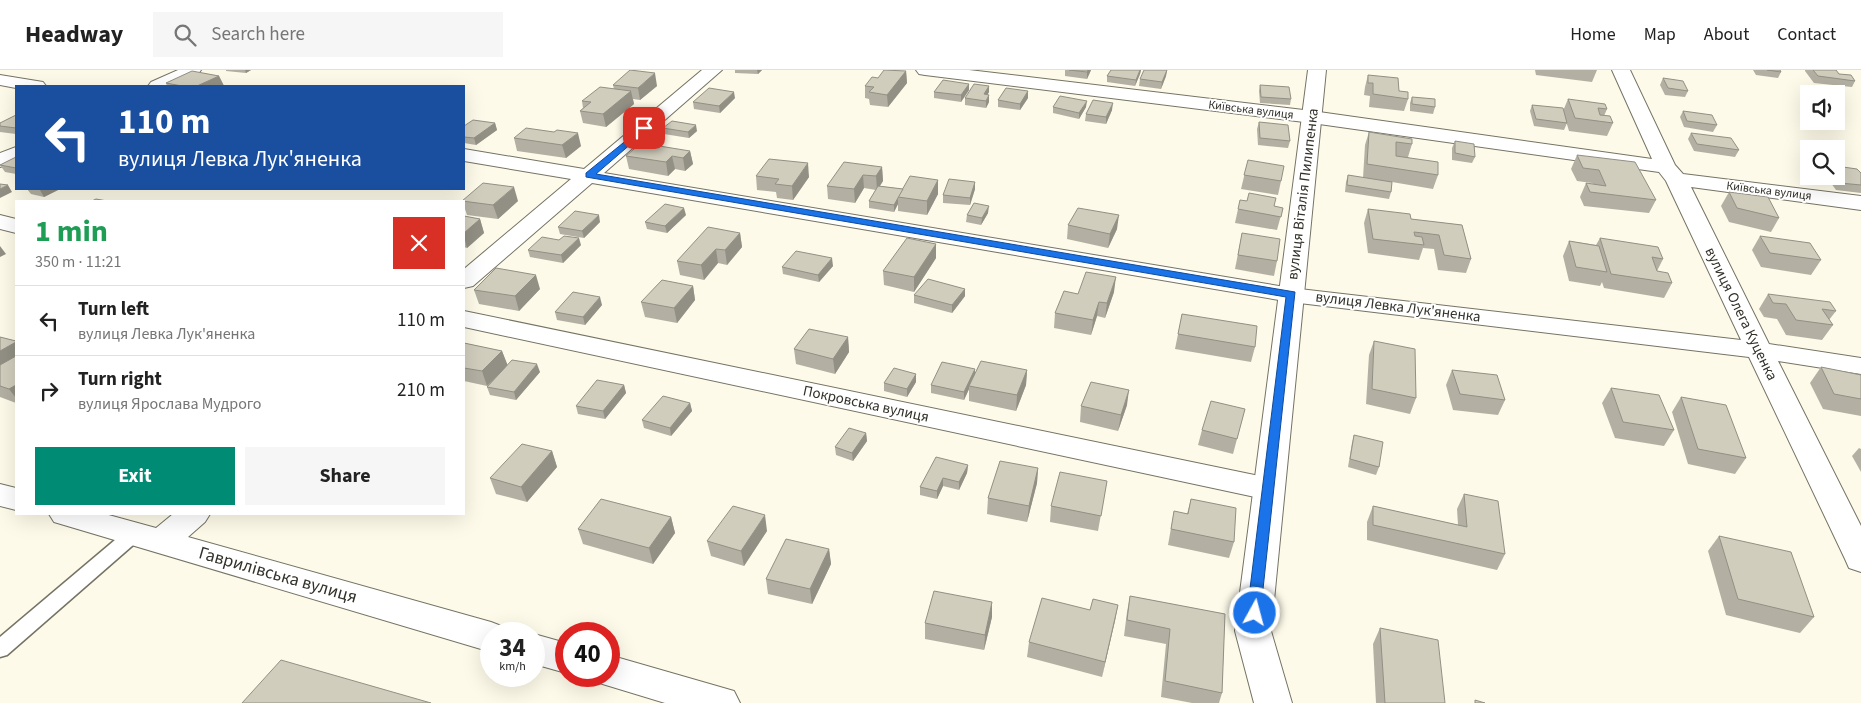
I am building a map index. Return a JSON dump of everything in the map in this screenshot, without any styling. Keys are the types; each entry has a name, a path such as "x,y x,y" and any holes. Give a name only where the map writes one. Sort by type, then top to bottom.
{"street":[{"path":"159,85 192,70"},
{"path":"465,280 714,70"},
{"name":"Київська вулиця","path":"925,70 1312,117 1861,203"},
{"name":"вулиця Віталія Пилипенка","path":"1273,703 1252,631 1317,70"},
{"name":"вулиця Олега Куценка","path":"1621,70 1861,560"},
{"path":"0,80 31,85"},
{"path":"0,161 15,154"},
{"name":"вулиця Левка Лук'яненка","path":"465,155 1291,294 1758,350 1861,366"},
{"path":"0,222 15,226"},
{"name":"Покровська вулиця","path":"465,320 1269,488"},
{"path":"0,495 15,500"},
{"name":"Гаврилівська вулиця","path":"68,515 480,634"},
{"path":"148,538 192,515"},
{"path":"620,674 721,703"}],"lane":[{"path":"0,649 148,538"}],"building":[{"path":"630,70 655,73 638,88 613,85"},
{"path":"884,70 906,71 887,95 869,92 874,87 865,86 872,77 878,78"},
{"path":"1069,70 1088,70 1087,72"},
{"path":"1111,70 1140,70 1136,80 1107,76"},
{"path":"1144,70 1167,70 1162,82 1140,79"},
{"path":"1813,70 1836,70 1839,74 1851,75 1855,81 1818,76"},
{"path":"192,71 219,76 199,85 166,83"},
{"path":"1368,75 1398,78 1399,91 1408,92 1408,99 1373,94 1373,83 1368,83"},
{"path":"1663,78 1683,81 1688,91 1668,88"},
{"path":"943,80 969,84 961,95 934,92"},
{"path":"974,84 989,86 984,94 989,95 986,101 965,98"},
{"path":"1260,85 1289,87 1291,99 1261,97"},
{"path":"600,87 631,91 603,114 580,111 591,102 582,101"},
{"path":"709,88 734,92 719,106 693,102"},
{"path":"1006,88 1028,91 1020,104 998,100"},
{"path":"1060,96 1087,101 1079,113 1053,107"},
{"path":"1412,97 1435,99 1435,107 1412,104"},
{"path":"1568,99 1605,104 1607,109 1598,108 1600,115 1610,116 1613,123 1575,118"},
{"path":"1093,100 1113,103 1106,117 1086,114"},
{"path":"1532,105 1563,108 1567,123 1536,119"},
{"path":"1683,111 1712,115 1717,125 1687,121"},
{"path":"15,116 15,128 0,126 0,123"},
{"path":"473,120 495,123 474,138 465,137 465,125"},
{"path":"672,121 696,125 688,132 663,128"},
{"path":"1259,122 1288,125 1290,141 1260,138"},
{"path":"526,128 578,133 562,145 514,138"},
{"path":"1369,132 1412,139 1412,144 1396,142 1396,156 1438,162 1438,175 1367,164"},
{"path":"1691,133 1731,138 1739,150 1697,144"},
{"path":"1455,141 1474,144 1475,157 1455,153"},
{"path":"641,143 690,151 683,158 672,156 666,162 626,156"},
{"path":"1577,155 1635,162 1656,200 1590,192 1586,183 1606,186 1599,170 1583,168"},
{"path":"15,158 15,168 0,165"},
{"path":"769,159 808,163 792,186 775,184 779,179 756,176"},
{"path":"1248,160 1284,166 1281,181 1244,175"},
{"path":"844,162 882,167 876,176 863,175 854,189 827,186"},
{"path":"1845,167 1857,169 1861,173 1861,185 1845,183"},
{"path":"1348,175 1392,182 1391,192 1347,185"},
{"path":"910,176 938,180 927,201 898,197"},
{"path":"949,179 975,182 970,198 943,195"},
{"path":"483,183 514,187 493,205 463,200"},
{"path":"0,184 8,185 0,189"},
{"path":"878,186 903,189 894,205 869,201"},
{"path":"1729,192 1768,197 1779,218 1737,208"},
{"path":"1249,193 1276,198 1274,206 1283,208 1281,217 1238,209 1240,200 1247,201"},
{"path":"974,203 989,206 982,218 967,215"},
{"path":"665,204 684,208 665,226 645,222"},
{"path":"1078,208 1119,215 1110,234 1068,225"},
{"path":"1368,209 1410,214 1411,219 1462,225 1471,259 1444,255 1439,235 1414,232 1415,236 1422,237 1424,245 1373,239"},
{"path":"575,211 599,215 582,231 558,227"},
{"path":"465,216 480,219 465,232"},
{"path":"708,227 740,233 725,250 716,249 701,265 677,261"},
{"path":"1242,233 1280,239 1277,261 1238,255"},
{"path":"564,236 579,238 561,255 528,250 542,237 559,240"},
{"path":"1760,236 1810,243 1821,260 1770,253"},
{"path":"907,238 936,244 914,277 883,271"},
{"path":"1600,238 1658,247 1663,259 1652,257 1657,271 1668,273 1672,283 1611,274"},
{"path":"1569,241 1599,246 1607,272 1576,267"},
{"path":"796,251 832,258 818,275 782,267"},
{"path":"496,268 536,275 515,296 474,290"},
{"path":"1086,272 1116,277 1107,303 1099,302 1093,320 1055,313 1064,291 1078,294"},
{"path":"928,279 965,289 952,305 914,295"},
{"path":"662,280 693,286 674,308 641,302"},
{"path":"573,292 600,297 583,317 555,312"},
{"path":"1768,294 1830,302 1836,311 1822,309 1833,325 1796,320 1786,304 1773,303"},
{"path":"1182,314 1257,326 1255,347 1178,334"},
{"path":"809,329 848,337 833,359 794,349"},
{"path":"0,337 15,341 15,343 0,351"},
{"path":"1374,341 1415,349 1416,398 1372,389"},
{"path":"465,343 502,351 482,371 465,368"},
{"path":"15,357 15,386 9,389 0,386 0,365"},
{"path":"512,360 537,364 514,392 487,387"},
{"path":"981,361 1027,370 1017,395 969,386"},
{"path":"942,362 975,369 964,392 931,385"},
{"path":"1821,367 1861,375 1861,399 1834,394"},
{"path":"894,368 916,374 907,389 884,383"},
{"path":"1452,370 1497,375 1505,400 1460,394"},
{"path":"597,380 624,385 603,411 576,406"},
{"path":"1091,382 1129,390 1121,415 1081,406"},
{"path":"1611,388 1659,395 1674,430 1623,422"},
{"path":"663,396 690,403 670,428 642,420"},
{"path":"1681,397 1726,405 1746,458 1698,449"},
{"path":"1211,401 1245,409 1237,439 1202,430"},
{"path":"849,428 866,433 852,453 835,447"},
{"path":"1354,435 1383,442 1379,467 1350,459"},
{"path":"522,444 552,451 521,487 490,478"},
{"path":"936,457 968,465 959,482 943,478 937,491 920,487"},
{"path":"1000,461 1038,468 1029,506 988,498"},
{"path":"1060,472 1107,481 1101,516 1051,506"},
{"path":"1464,494 1498,501 1505,554 1373,525 1373,506 1467,527"},
{"path":"601,499 671,517 649,548 578,529"},
{"path":"1191,499 1236,508 1234,542 1171,529 1174,511 1188,514"},
{"path":"733,506 765,515 741,551 707,541"},
{"path":"1719,536 1791,552 1814,617 1738,599"},
{"path":"786,539 829,549 810,589 766,579"},
{"path":"934,591 992,602 985,635 925,623"},
{"path":"1130,596 1225,614 1222,693 1165,681 1170,629 1127,620"},
{"path":"1042,598 1090,610 1093,599 1118,605 1105,662 1029,642"},
{"path":"1380,628 1438,640 1445,703 1385,703"},
{"path":"281,660 431,703 242,703"}],"route":[{"path":"644,128 589,175 1291,294 1255,613"}]}
